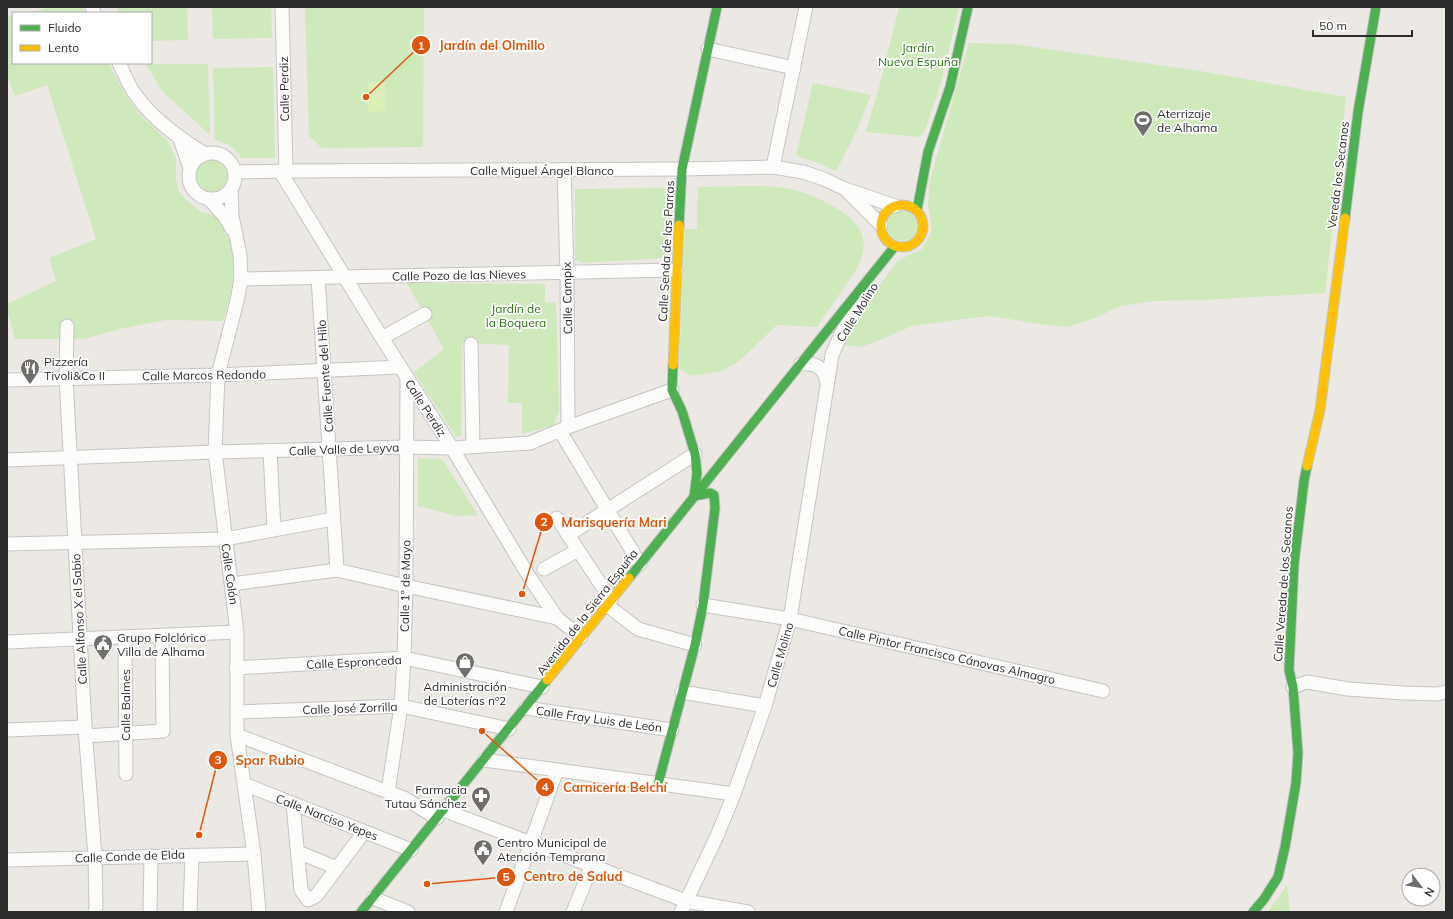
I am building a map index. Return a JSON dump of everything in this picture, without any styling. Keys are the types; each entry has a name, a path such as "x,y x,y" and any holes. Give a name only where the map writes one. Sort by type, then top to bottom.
{"street":[{"name":"Calle Perdiz","path":"282,7 283,171 382,338 452,448 530,578 558,618 581,637"},
{"name":"Calle Senda de las Parras","path":"694,496 697,473 695,454 682,411 672,390 676,270 682,169 717,7"},
{"path":"773,167 806,7"},
{"path":"917,210 928,152 950,87 968,7"},
{"name":"Vereda los Secanos","path":"1329,346 1358,112 1376,7"},
{"path":"708,49 794,68"},
{"path":"120,64 134,93 145,107 180,139 205,154"},
{"path":"180,139 190,168 189,180 191,187 196,194 202,198 210,200 225,196 231,190 234,183 235,172 230,162 225,157 218,154 205,154 197,158 190,168"},
{"path":"913,179 928,152"},
{"name":"Calle Miguel Ángel Blanco","path":"235,172 773,167 803,172 824,179 845,190 898,203"},
{"name":"Calle Campix","path":"564,170 567,272 564,429 606,510 640,564"},
{"name":"Calle Colón","path":"231,190 232,216 240,255 241,280 218,375 215,452 237,632 237,735 254,854 259,912"},
{"name":"Calle Miguel Ángel Blanco","path":"845,190 881,227"},
{"name":"Calle Colón","path":"210,200 225,217 236,238"},
{"path":"878,241 881,227 885,213 898,203 911,206 917,210 922,216 924,223 921,237 909,246 898,247 886,239 881,227"},
{"name":"Avenida de la Sierra Espuña","path":"361,912 542,688 581,637 801,364 845,307 898,247"},
{"name":"Calle Molino","path":"684,906 717,836 734,794 764,706 790,620 832,355 841,334 864,296 898,247"},
{"name":"Avenida de la Sierra Espuña","path":"845,307 866,268"},
{"name":"Calle Pozo de las Nieves","path":"241,280 676,270"},
{"name":"Calle Fuente del Hilo","path":"318,278 337,570"},
{"path":"382,338 425,314"},
{"name":"Calle Alfonso X el Sabio","path":"67,326 66,378 85,732 95,857 95,912"},
{"path":"471,344 473,446"},
{"name":"Calle Vereda de los Secanos","path":"1253,912 1264,899 1278,876 1285,847 1296,783 1298,753 1293,687 1289,670 1294,564 1304,481 1320,410 1329,346"},
{"path":"801,364 818,366 825,375 827,383"},
{"name":"Calle Marcos Redondo","path":"7,380 325,371 404,373"},
{"name":"Calle 1º de Mayo","path":"388,792 401,706 404,658 406,586 406,447 404,373"},
{"name":"Calle Valle de Leyva","path":"7,460 215,452 406,447 452,448 530,443 564,429 672,390"},
{"path":"270,451 274,530"},
{"path":"568,535 695,454"},
{"path":"658,784 695,645 704,605 715,498 714,495 710,493 694,496"},
{"path":"557,518 609,602 638,629 695,645"},
{"path":"7,544 225,539 333,519"},
{"path":"544,569 578,550"},
{"path":"232,584 337,570 558,618"},
{"name":"Calle Pintor Francisco Cánovas Almagro","path":"704,605 790,620 1104,691"},
{"path":"7,642 237,632"},
{"path":"7,730 125,733 163,731 162,636"},
{"name":"Calle Balmes","path":"125,637 126,774"},
{"name":"Calle Espronceda","path":"236,668 404,658 542,688"},
{"path":"1293,687 1307,682 1348,689 1403,693 1437,694 1446,692"},
{"path":"682,692 764,706"},
{"name":"Calle José Zorrilla","path":"237,712 401,706 509,729"},
{"name":"Calle Fray Luis de León","path":"526,708 672,730"},
{"path":"237,735 404,798 440,814 592,865 684,906 747,912"},
{"path":"484,760 734,794"},
{"path":"506,912 557,770"},
{"name":"Calle Narciso Yepes","path":"244,784 411,850"},
{"path":"293,804 302,890 308,900 316,896 364,832"},
{"path":"298,852 337,868"},
{"name":"Calle Conde de Elda","path":"7,860 254,854"},
{"path":"190,912 192,855"},
{"path":"150,912 151,856"},
{"path":"573,912 592,865"},
{"path":"373,898 408,912"}],"green space":[{"path":"53,7 83,7 85,12 30,12"},
{"path":"116,7 187,7 188,40 152,41 152,12 118,12"},
{"path":"212,7 271,7 272,38 213,39"},
{"path":"305,7 424,7 423,147 322,148 309,136"},
{"name":"Jardín Nueva Espuña","path":"899,7 959,7 941,83 925,130 920,137 866,132 881,80"},
{"path":"12,16 12,64 109,64 126,96 142,117 168,141 176,159 176,179 179,192 199,211 213,215 221,224 230,241 235,281 223,321 166,320 124,328 83,339 15,339 7,304 56,281 49,258 96,239 47,85 15,96 7,76 7,17"},
{"path":"969,43 1013,44 1200,71 1346,97 1325,293 1202,300 1154,301 1121,306 1092,319 1068,327 990,316 912,326 860,347 843,345 866,304 896,263 922,249 931,233 928,205 930,180"},
{"path":"146,64 208,64 210,135 162,91"},
{"path":"273,67 275,158 241,158 230,146 215,140 213,68"},
{"path":"368,82 386,82 386,111 368,112"},
{"path":"813,83 871,95 855,134 836,171 819,163 796,156"},
{"path":"214,160 220,162 225,167 227,176 225,185 220,190 208,192 202,190 197,185 195,173 197,167 202,162"},
{"path":"698,187 778,187 791,189 809,195 837,209 854,222 860,229 864,247 856,270 817,327 777,325 738,362 722,371 691,376 679,368 685,229 697,229"},
{"path":"671,188 666,258 581,263 575,259 575,189"},
{"path":"902,211 913,215 917,226 913,237 902,241 891,237 887,226 891,215"},
{"name":"Jardín de la Boquera","path":"407,283 545,284 545,302 556,303 559,411 554,425 522,434 522,403 508,403 509,345 462,343 461,436 456,437 414,372 444,349"},
{"path":"418,458 442,459 478,515 456,516 418,506"},
{"path":"1287,885 1290,912 1268,912"}],"traffic: fast":[{"path":"679,225 682,169 717,7"},
{"path":"917,210 928,152 950,87 968,7"},
{"path":"1345,218 1358,112 1376,7"},
{"path":"629,578 895,246"},
{"path":"658,784 695,645 703,605 715,508 714,495 710,493 694,496 697,473 695,454 682,411 672,390 673,365"},
{"path":"1253,912 1264,899 1278,877 1285,847 1296,783 1298,753 1293,687 1289,670 1294,564 1307,466"},
{"path":"361,912 547,680"}],"traffic: slow":[{"path":"898,205 906,205 914,208 920,214 923,226 920,238 914,244 906,247 898,247 890,244 884,238 881,230 881,222 884,214 890,208 898,205"},
{"path":"1307,466 1320,410 1345,218"},
{"path":"673,365 679,225"},
{"path":"547,680 629,578"}],"place":[{"name":"Jardín del Olmillo","path":"366,97"},
{"name":"Aterrizaje de Alhama","path":"1143,137"},
{"name":"Pizzería Tivoli&Co II","path":"30,385"},
{"name":"Marisquería Mari","path":"522,594"},
{"name":"Grupo Folclórico Villa de Alhama","path":"103,661"},
{"name":"Administración de Loterías nº2","path":"465,679"},
{"name":"Carnicería Belchí","path":"482,731"},
{"name":"Farmacia Tutau Sánchez","path":"481,813"},
{"name":"Spar Rubio","path":"199,835"},
{"name":"Centro Municipal de Atención Temprana","path":"483,866"},
{"name":"Centro de Salud","path":"427,884"}]}
